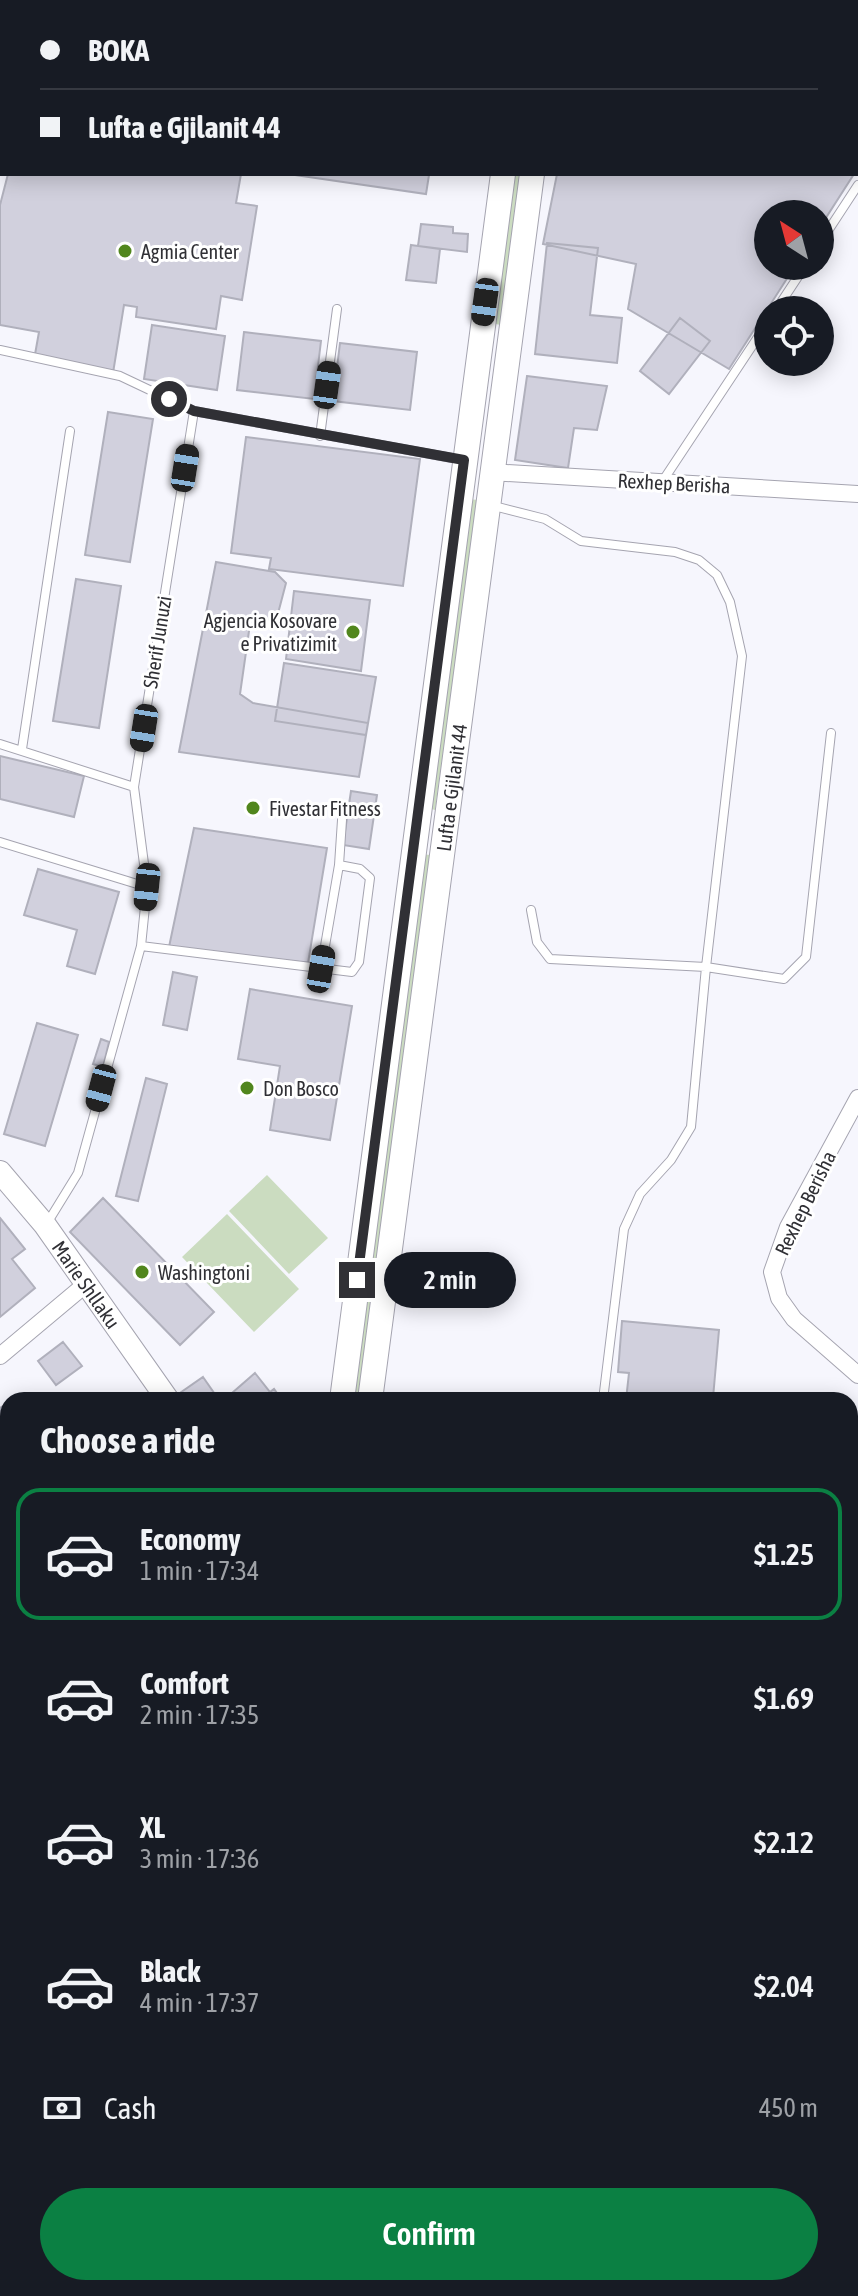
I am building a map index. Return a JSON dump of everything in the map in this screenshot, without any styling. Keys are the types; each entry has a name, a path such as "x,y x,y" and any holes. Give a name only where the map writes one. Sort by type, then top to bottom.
{"main road":[{"name":"Lufta e Gjilanit 44","path":"343,1392 503,176"},
{"name":"Lufta e Gjilanit 44","path":"371,1392 490,472 532,176"}],"street":[{"name":"Rexhep Berisha","path":"490,472 858,494"},
{"name":"Rexhep Berisha","path":"858,1098 788,1227 772,1272 779,1298 794,1319 858,1375"},
{"name":"Marie Shllaku","path":"0,1172 45,1225 162,1392"},
{"path":"0,1356 86,1284"}],"lane":[{"path":"834,222 858,185"},
{"path":"320,436 337,309"},
{"path":"662,482 754,343"},
{"path":"0,350 120,376 194,411 464,460"},
{"name":"Sherif Junuzi","path":"45,1225 78,1173 141,946 147,887 134,787 194,411"},
{"path":"22,749 70,431"},
{"path":"486,503 499,510 545,519 581,541 675,552 699,560 717,575 730,602 742,656 691,1127 671,1160 640,1194 624,1229 604,1392"},
{"path":"531,910 537,942 550,959 706,967 784,979 806,957 831,733"},
{"path":"0,744 134,787"},
{"path":"321,969 339,865 342,820"},
{"path":"0,842 147,887"},
{"path":"141,946 352,972 359,962 370,878 360,869 339,865"}],"green space":[{"path":"514,176 522,176 500,325 492,323"},
{"path":"468,499 478,500 435,810 428,808"},
{"path":"421,854 430,855 361,1392 353,1392"},
{"path":"267,1175 328,1238 289,1274 229,1211"},
{"path":"227,1214 299,1289 254,1332 182,1257"}],"building":[{"name":"Agmia Center","path":"7,176 241,176 236,203 257,206 242,300 221,296 216,329 136,317 137,307 124,305 113,373 34,360 39,332 0,325 0,205"},
{"path":"302,176 429,176 426,194"},
{"path":"557,176 853,176 834,205 834,200 754,200 754,280 786,280 776,296 754,296 754,330 729,369 628,309 636,264 543,244"},
{"path":"421,224 453,227 453,233 468,234 467,252 418,246"},
{"path":"547,243 598,248 590,315 622,318 617,363 535,354"},
{"path":"411,245 440,249 436,283 406,280"},
{"path":"680,318 710,341 669,394 640,371"},
{"path":"152,325 225,336 217,390 144,379"},
{"path":"244,332 321,341 314,399 237,390"},
{"path":"340,343 417,352 410,410 333,401"},
{"path":"527,376 607,386 597,430 574,428 568,468 515,460"},
{"path":"108,412 153,419 130,562 85,555"},
{"path":"246,437 420,459 403,586 269,569 271,558 231,553"},
{"path":"216,562 275,572 286,583 276,621 251,617 240,694 253,703 368,723 359,777 179,752"},
{"path":"76,579 121,586 99,728 53,721"},
{"path":"294,591 370,600 361,671 286,659"},
{"path":"284,663 376,677 366,735 275,721"},
{"path":"0,756 84,776 74,817 0,799"},
{"path":"351,791 377,795 369,849 343,845"},
{"path":"194,828 327,848 308,963 169,947"},
{"path":"38,869 119,892 95,974 67,966 77,930 24,915"},
{"path":"173,972 197,977 187,1030 163,1025"},
{"path":"250,989 352,1006 330,1140 270,1130 280,1066 238,1059"},
{"path":"37,1023 78,1035 45,1146 4,1134"},
{"path":"101,1039 109,1042 103,1067 93,1064"},
{"path":"146,1078 167,1084 138,1201 116,1196"},
{"name":"Washingtoni","path":"103,1198 214,1312 180,1345 70,1232"},
{"path":"0,1218 25,1249 12,1259 35,1288 0,1317"},
{"path":"622,1321 719,1330 714,1392 627,1392 629,1373 618,1372"},
{"path":"63,1342 82,1366 56,1385 38,1361"},
{"path":"255,1373 270,1392 233,1392"},
{"path":"203,1377 213,1392 181,1392"}],"place":[{"name":"Agmia Center","path":"125,251"},
{"name":"Agjencia Kosovare e Privatizimit","path":"353,632"},
{"name":"Fivestar Fitness","path":"253,808"},
{"name":"Don Bosco","path":"247,1088"},
{"name":"Washingtoni","path":"142,1272"}],"route":[{"path":"169,399 194,411 464,460 357,1280"}]}
